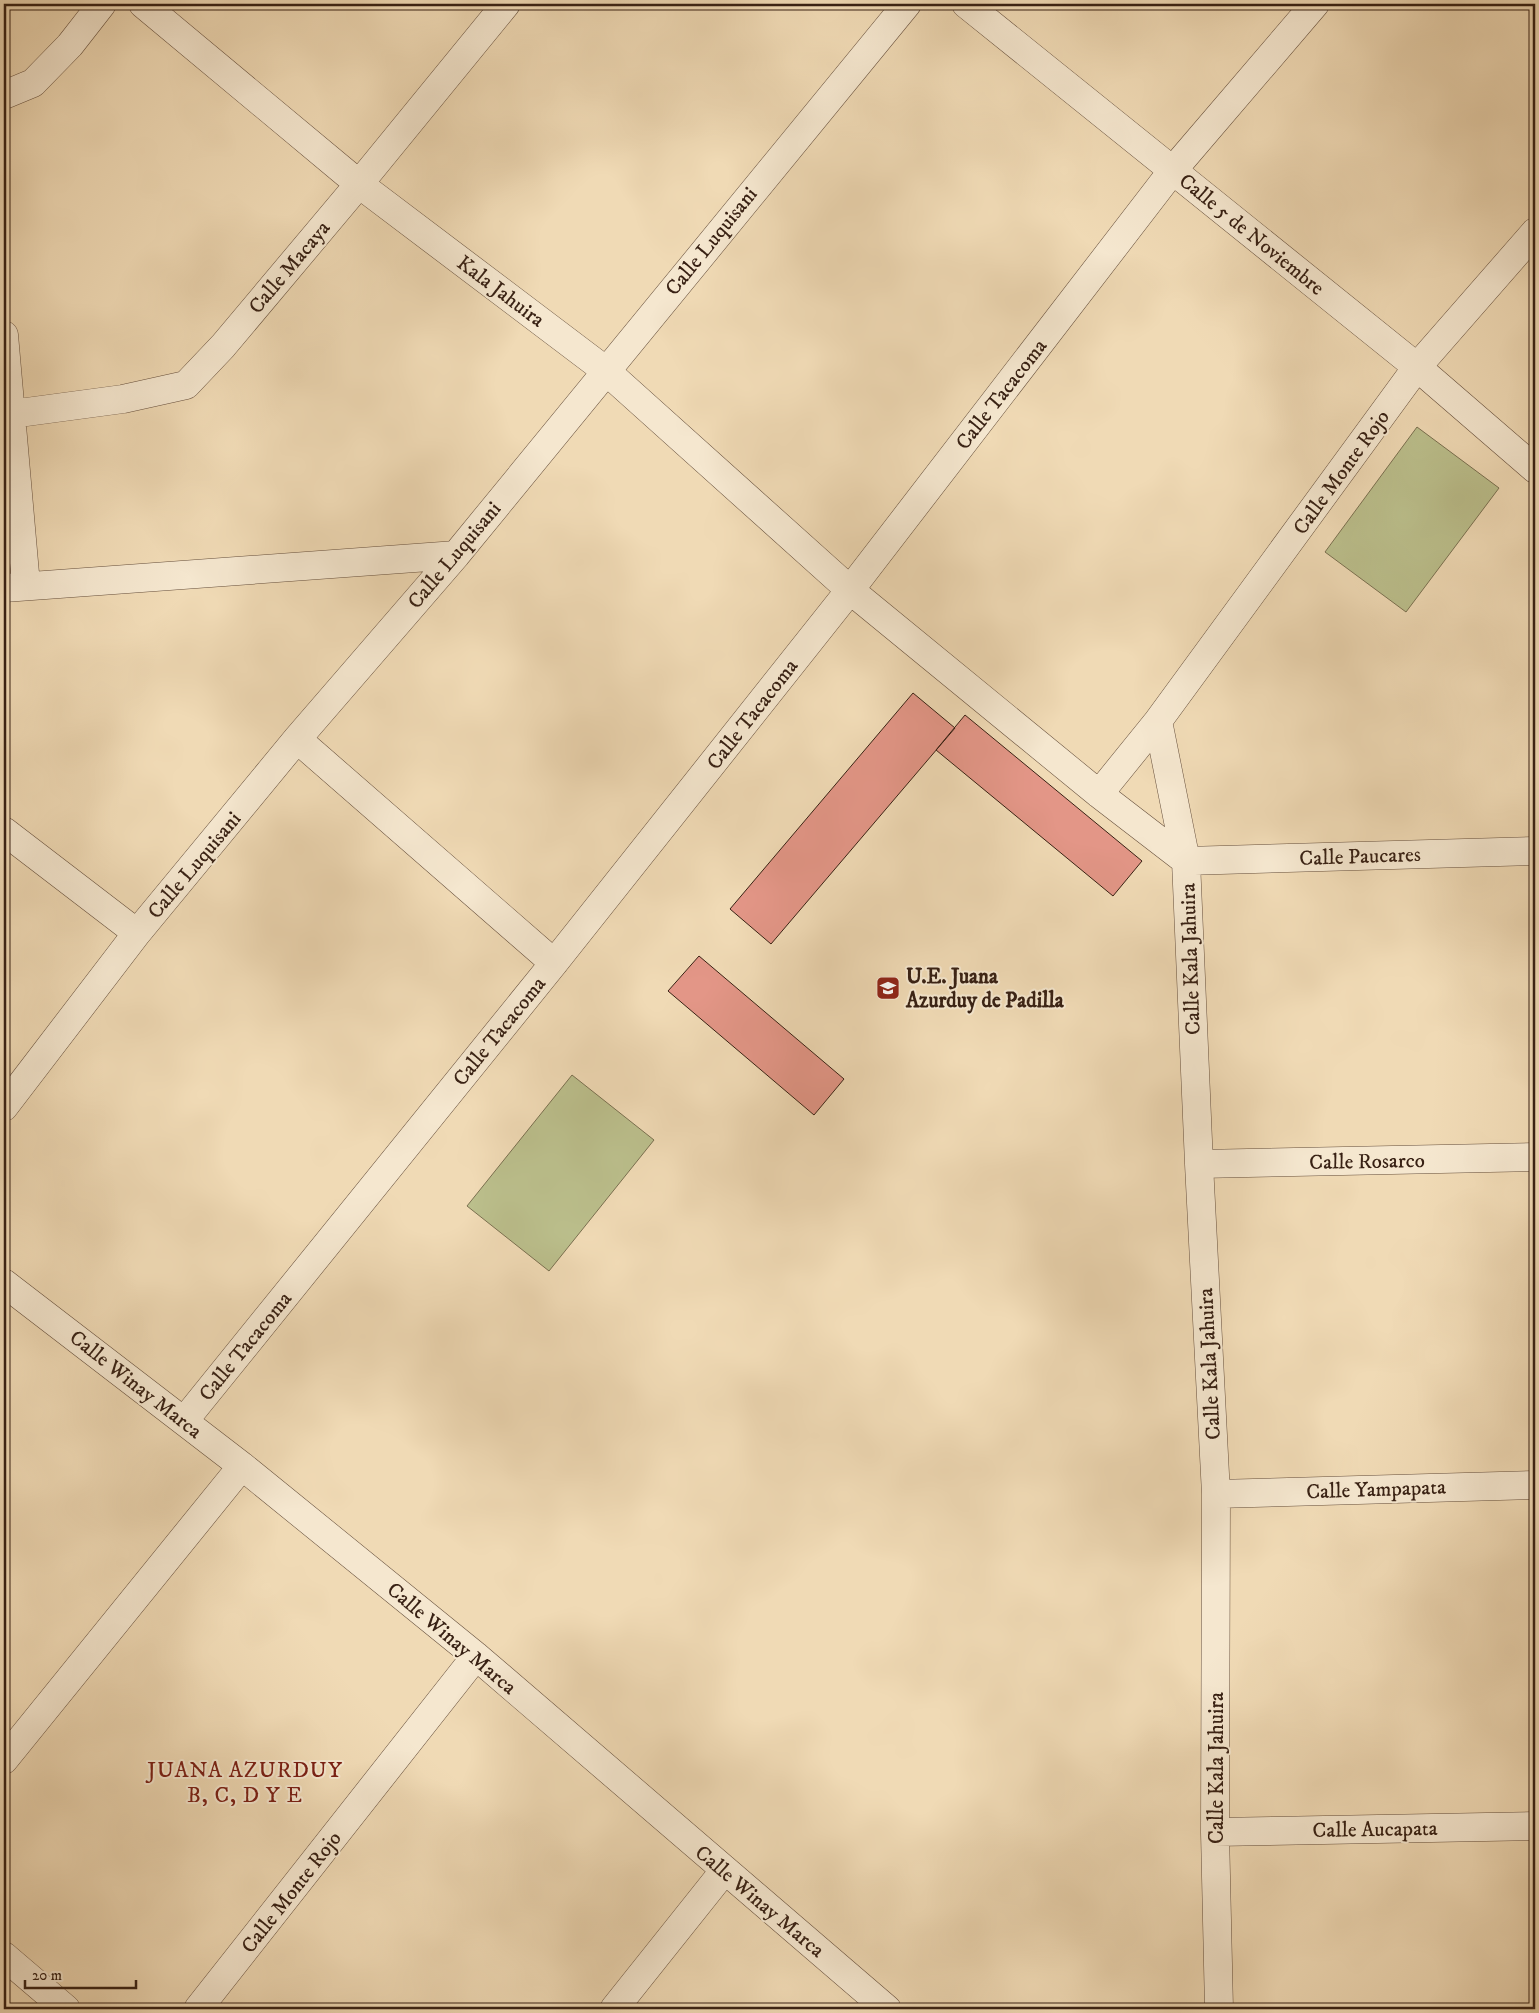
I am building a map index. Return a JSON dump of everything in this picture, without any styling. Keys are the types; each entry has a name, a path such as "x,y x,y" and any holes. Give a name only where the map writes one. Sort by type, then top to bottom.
{"street":[{"path":"4,95 33,83 70,44 102,4"},
{"name":"Kala Jahuira","path":"143,4 359,184 605,370 850,590 1099,794 1186,861"},
{"name":"Calle Macaya","path":"8,414 123,399 186,384 224,346 506,4"},
{"name":"Calle Luquisani","path":"4,1107 137,933 298,739 456,554 907,4"},
{"name":"Calle 5 de Noviembre","path":"966,4 1417,367 1535,469"},
{"name":"Calle Tacacoma","path":"184,1421 554,963 850,590 1173,170 1316,4"},
{"name":"Calle Monte Rojo","path":"1099,794 1158,721 1417,367 1535,232"},
{"path":"4,335 15,586 456,554"},
{"name":"Calle Kala Jahuira","path":"1158,721 1186,861 1216,1494 1215,1832 1219,2009"},
{"path":"298,739 554,963"},
{"path":"4,831 137,933"},
{"name":"Calle Paucares","path":"1186,861 1535,850"},
{"name":"Calle Rosarco","path":"1199,1164 1535,1157"},
{"name":"Calle Winay Marca","path":"4,1283 242,1466 476,1656 724,1871 887,2009"},
{"path":"4,1760 242,1466"},
{"name":"Calle Yampapata","path":"1216,1494 1535,1484"},
{"name":"Calle Monte Rojo","path":"198,2009 476,1656"},
{"name":"Calle Aucapata","path":"1215,1832 1535,1826"},
{"path":"614,2009 724,1871"},
{"path":"4,1956 66,2009"}],"green space":[{"path":"1417,427 1499,488 1406,612 1325,552"},
{"path":"572,1075 654,1140 549,1271 467,1206"}],"building":[{"path":"913,693 955,728 771,944 730,909"},
{"path":"965,715 1142,861 1113,896 936,750"},
{"path":"699,956 844,1079 814,1115 668,991"}],"place":[{"name":"U.E. Juana Azurduy de Padilla","path":"888,988"}],"district":[{"name":"JUANA AZURDUY B, C, D Y E","path":"245,1782"}]}
